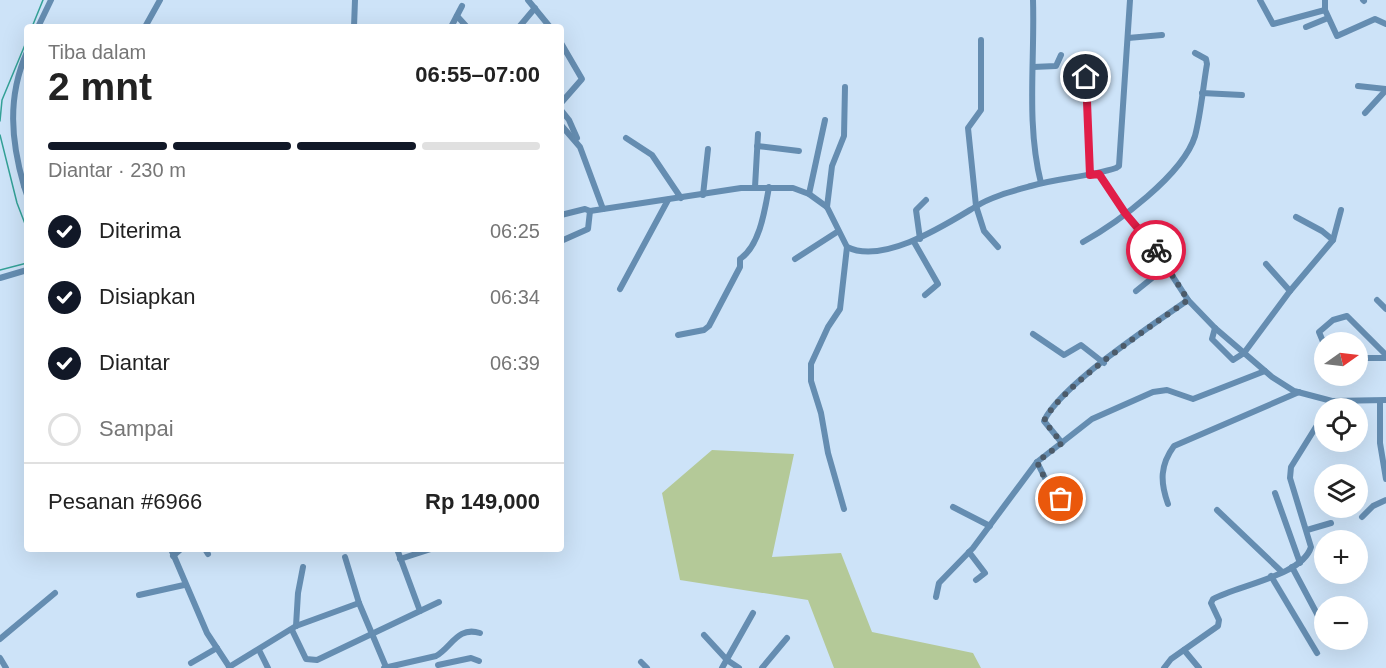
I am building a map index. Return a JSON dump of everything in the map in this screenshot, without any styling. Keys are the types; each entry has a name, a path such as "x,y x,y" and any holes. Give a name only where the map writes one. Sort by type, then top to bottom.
{"street":[{"path":"39,24 51,0"},
{"path":"148,24 160,0"},
{"path":"354,24 356,0"},
{"path":"528,0 548,24"},
{"path":"1033,0 1035,160 1041,183"},
{"path":"845,87 843,136 832,166 827,207 837,232 848,247 856,250 876,250 917,241 976,206 1041,183 1099,174 1119,166 1130,0"},
{"path":"1260,0 1273,24 1325,10"},
{"path":"1325,0 1325,10 1337,36 1375,19 1386,24"},
{"path":"453,24 462,6"},
{"path":"522,24 535,8"},
{"path":"457,16 464,24"},
{"path":"1306,27 1328,18"},
{"path":"1128,38 1162,35"},
{"path":"981,40 981,110 968,128 976,206 984,231 998,247"},
{"path":"564,48 582,79 564,100"},
{"path":"1083,242 1118,222 1125,213 1162,184 1194,138 1208,64 1196,53"},
{"path":"1033,67 1056,66 1061,55"},
{"path":"24,63 13,104 12,122 12,139 24,178"},
{"path":"1086,77 1090,175"},
{"path":"1359,86 1386,89"},
{"path":"1365,113 1386,89"},
{"path":"1202,93 1242,95"},
{"path":"564,114 574,129 603,209"},
{"path":"808,194 825,120"},
{"path":"564,128 577,142"},
{"path":"755,187 758,134"},
{"path":"626,138 652,155 681,198"},
{"path":"757,146 799,151"},
{"path":"703,195 708,149"},
{"path":"1099,174 1125,213 1148,237 1188,300 1215,328 1265,371 1299,392 1319,398"},
{"path":"564,214 585,209 590,211 755,187 794,188 827,207"},
{"path":"678,335 704,330 709,326 740,267 740,259 746,255 763,220 769,187"},
{"path":"620,289 668,200"},
{"path":"925,296 938,284 917,241 916,210 926,200"},
{"path":"1215,328 1212,339 1233,360 1244,353 1290,291 1333,240 1341,210"},
{"path":"564,241 588,229 590,211"},
{"path":"1296,217 1322,231 1333,240"},
{"path":"795,259 837,232"},
{"path":"844,509 828,453 821,412 811,381 811,364 828,327 840,309 848,247"},
{"path":"1266,264 1290,291"},
{"path":"1136,291 1167,266"},
{"path":"0,278 24,271"},
{"path":"1062,443 1044,421 1048,413 1064,395 1188,300"},
{"path":"1377,300 1386,309"},
{"path":"1319,332 1333,320 1347,316 1362,332"},
{"path":"1033,334 1064,355 1081,345 1104,363"},
{"path":"1368,338 1386,357"},
{"path":"1368,358 1386,357"},
{"path":"936,597 939,583 969,552 1037,462 1092,419 1153,392 1167,390 1193,399 1265,371"},
{"path":"1168,504 1161,472 1174,446 1299,392"},
{"path":"1368,401 1383,400 1380,443 1386,479"},
{"path":"1164,668 1184,650 1218,626 1219,620 1211,603 1213,599 1282,572 1300,563 1309,555 1311,547 1307,530 1290,478 1291,467 1314,430"},
{"path":"1037,462 1055,498 1073,494"},
{"path":"1275,494 1300,563"},
{"path":"1368,511 1386,500"},
{"path":"953,507 990,526"},
{"path":"1217,510 1282,572"},
{"path":"1307,530 1331,523"},
{"path":"172,552 184,585 230,668 294,628 358,603"},
{"path":"398,552 420,611"},
{"path":"400,559 422,552"},
{"path":"969,552 985,573 976,580"},
{"path":"345,557 358,603 386,667 407,665 436,656 444,652 450,641 462,634 473,631 480,633"},
{"path":"303,567 294,628 303,654 309,660 317,660 370,633 440,602"},
{"path":"1292,567 1314,608"},
{"path":"1271,576 1317,653"},
{"path":"139,596 184,585"},
{"path":"0,639 55,593"},
{"path":"722,668 753,613"},
{"path":"704,635 727,660 739,668"},
{"path":"762,668 787,638"},
{"path":"191,663 217,648"},
{"path":"259,650 268,668"},
{"path":"1184,650 1198,668"},
{"path":"436,656 439,666 471,658 479,661"},
{"path":"0,658 6,668"},
{"path":"641,662 647,668"}],"green space":[{"path":"712,450 794,454 772,557 841,553 872,632 973,653 981,668 834,668 808,600 680,580 662,493"}],"waterway":[{"path":"33,24 43,0"},
{"path":"0,121 2,100 24,47"},
{"path":"0,135 17,203 24,221"},
{"path":"0,270 24,264"}],"way so far":[{"path":"1061,499 1053,496 1037,462 1062,443 1044,421 1048,413 1064,395 1132,339 1188,300 1156,250"}],"route":[{"path":"1086,77 1090,175 1099,174 1125,213 1148,237 1156,250"}]}
